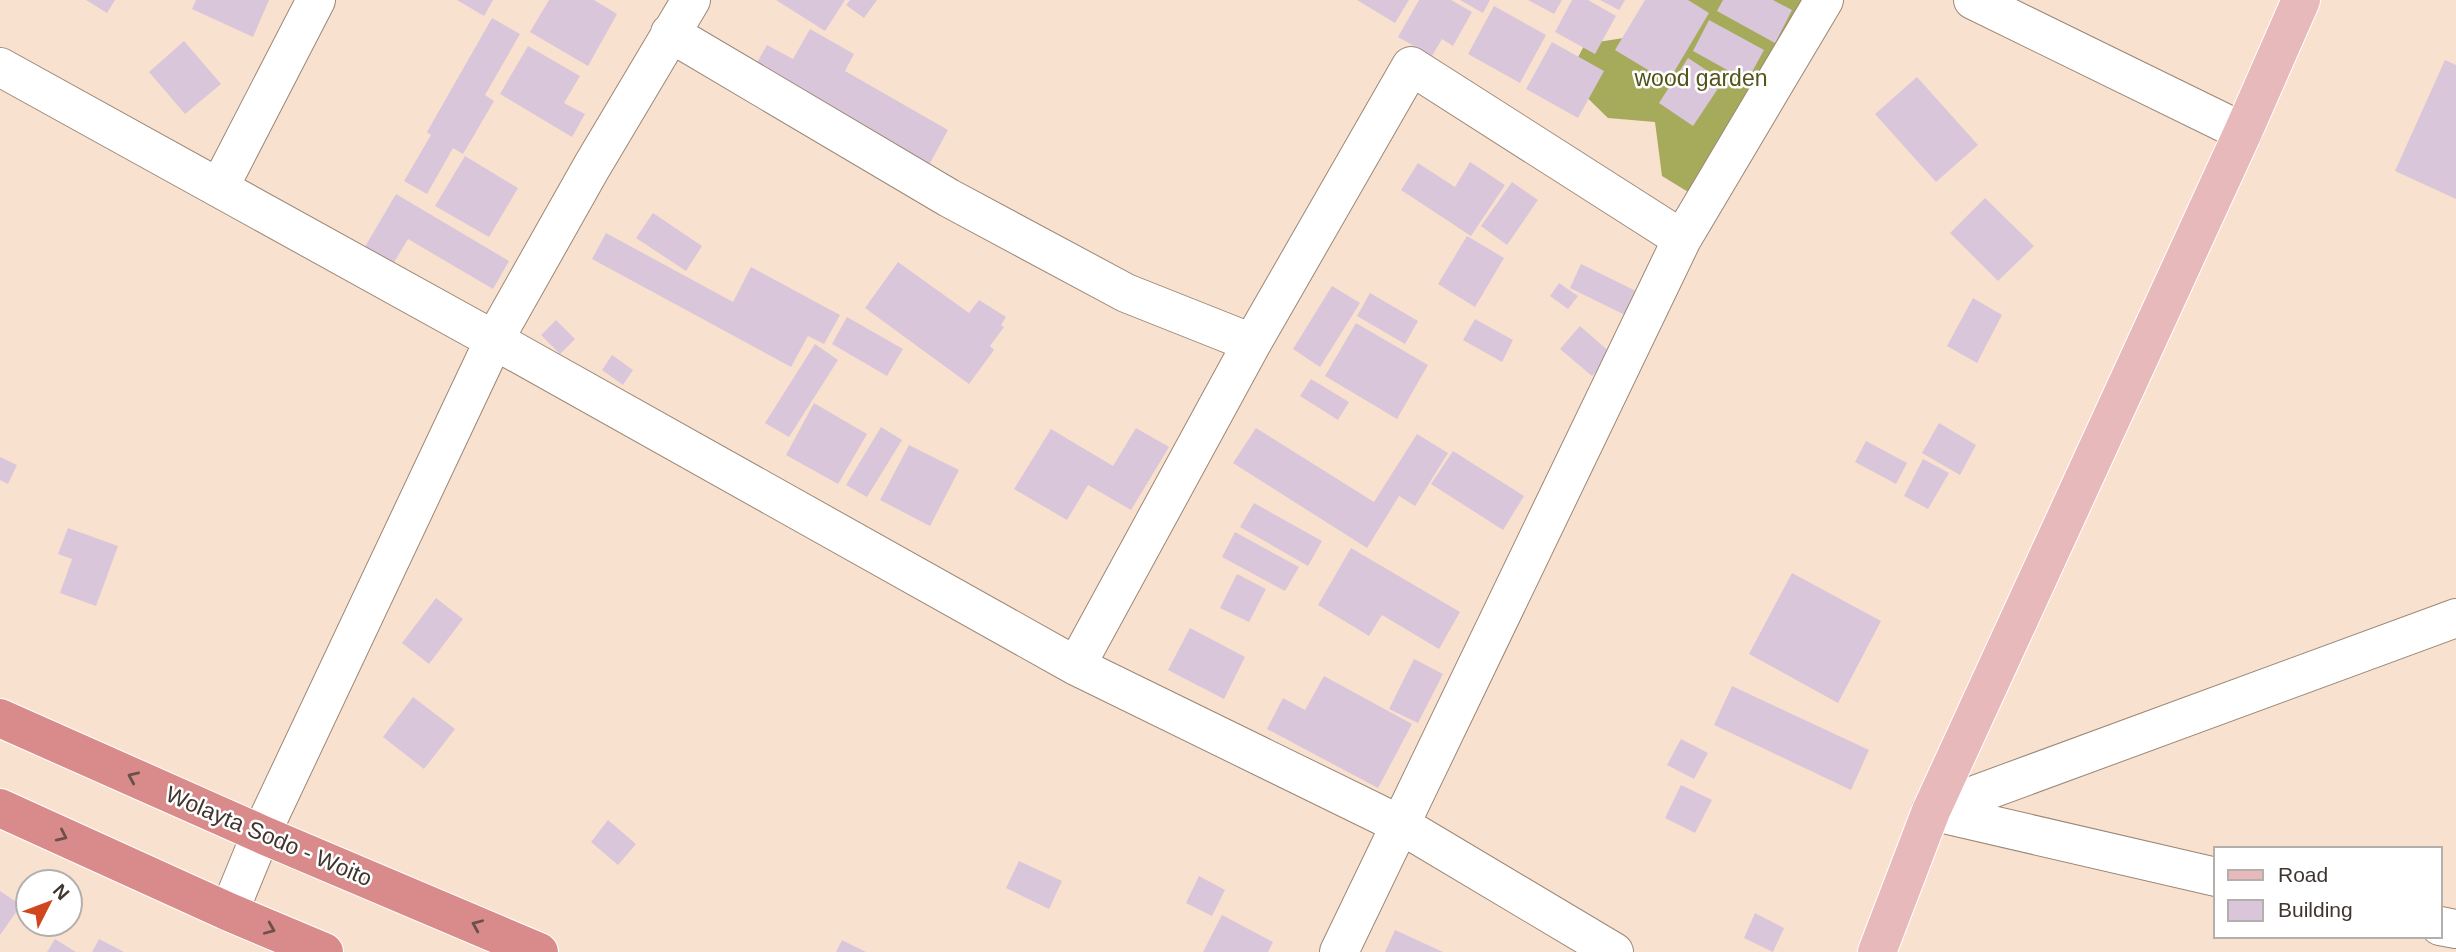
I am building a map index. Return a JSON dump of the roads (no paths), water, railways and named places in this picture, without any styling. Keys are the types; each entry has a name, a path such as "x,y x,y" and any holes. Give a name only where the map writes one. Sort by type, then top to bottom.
{"highway":[{"name":"Wolayta Sodo - Woito","path":"0,718 261,834 540,952"},
{"path":"0,808 324,952"}],"main road":[{"path":"1877,952 1931,811 2301,0"}],"street":[{"path":"219,188 316,0"},
{"path":"229,912 261,834 495,340 591,168 691,0"},
{"path":"1339,952 1682,239 1824,0"},
{"path":"1973,0 2243,132"},
{"path":"670,33 948,198 1125,293 1252,343"},
{"path":"1076,666 1252,343 1410,66 1682,239"},
{"path":"0,67 495,340 1076,666 1401,825 1614,952"},
{"path":"1931,811 2456,618"},
{"path":"1931,811 2214,877"}],"park label":[{"name":"wood garden","path":"1701,78"}]}
